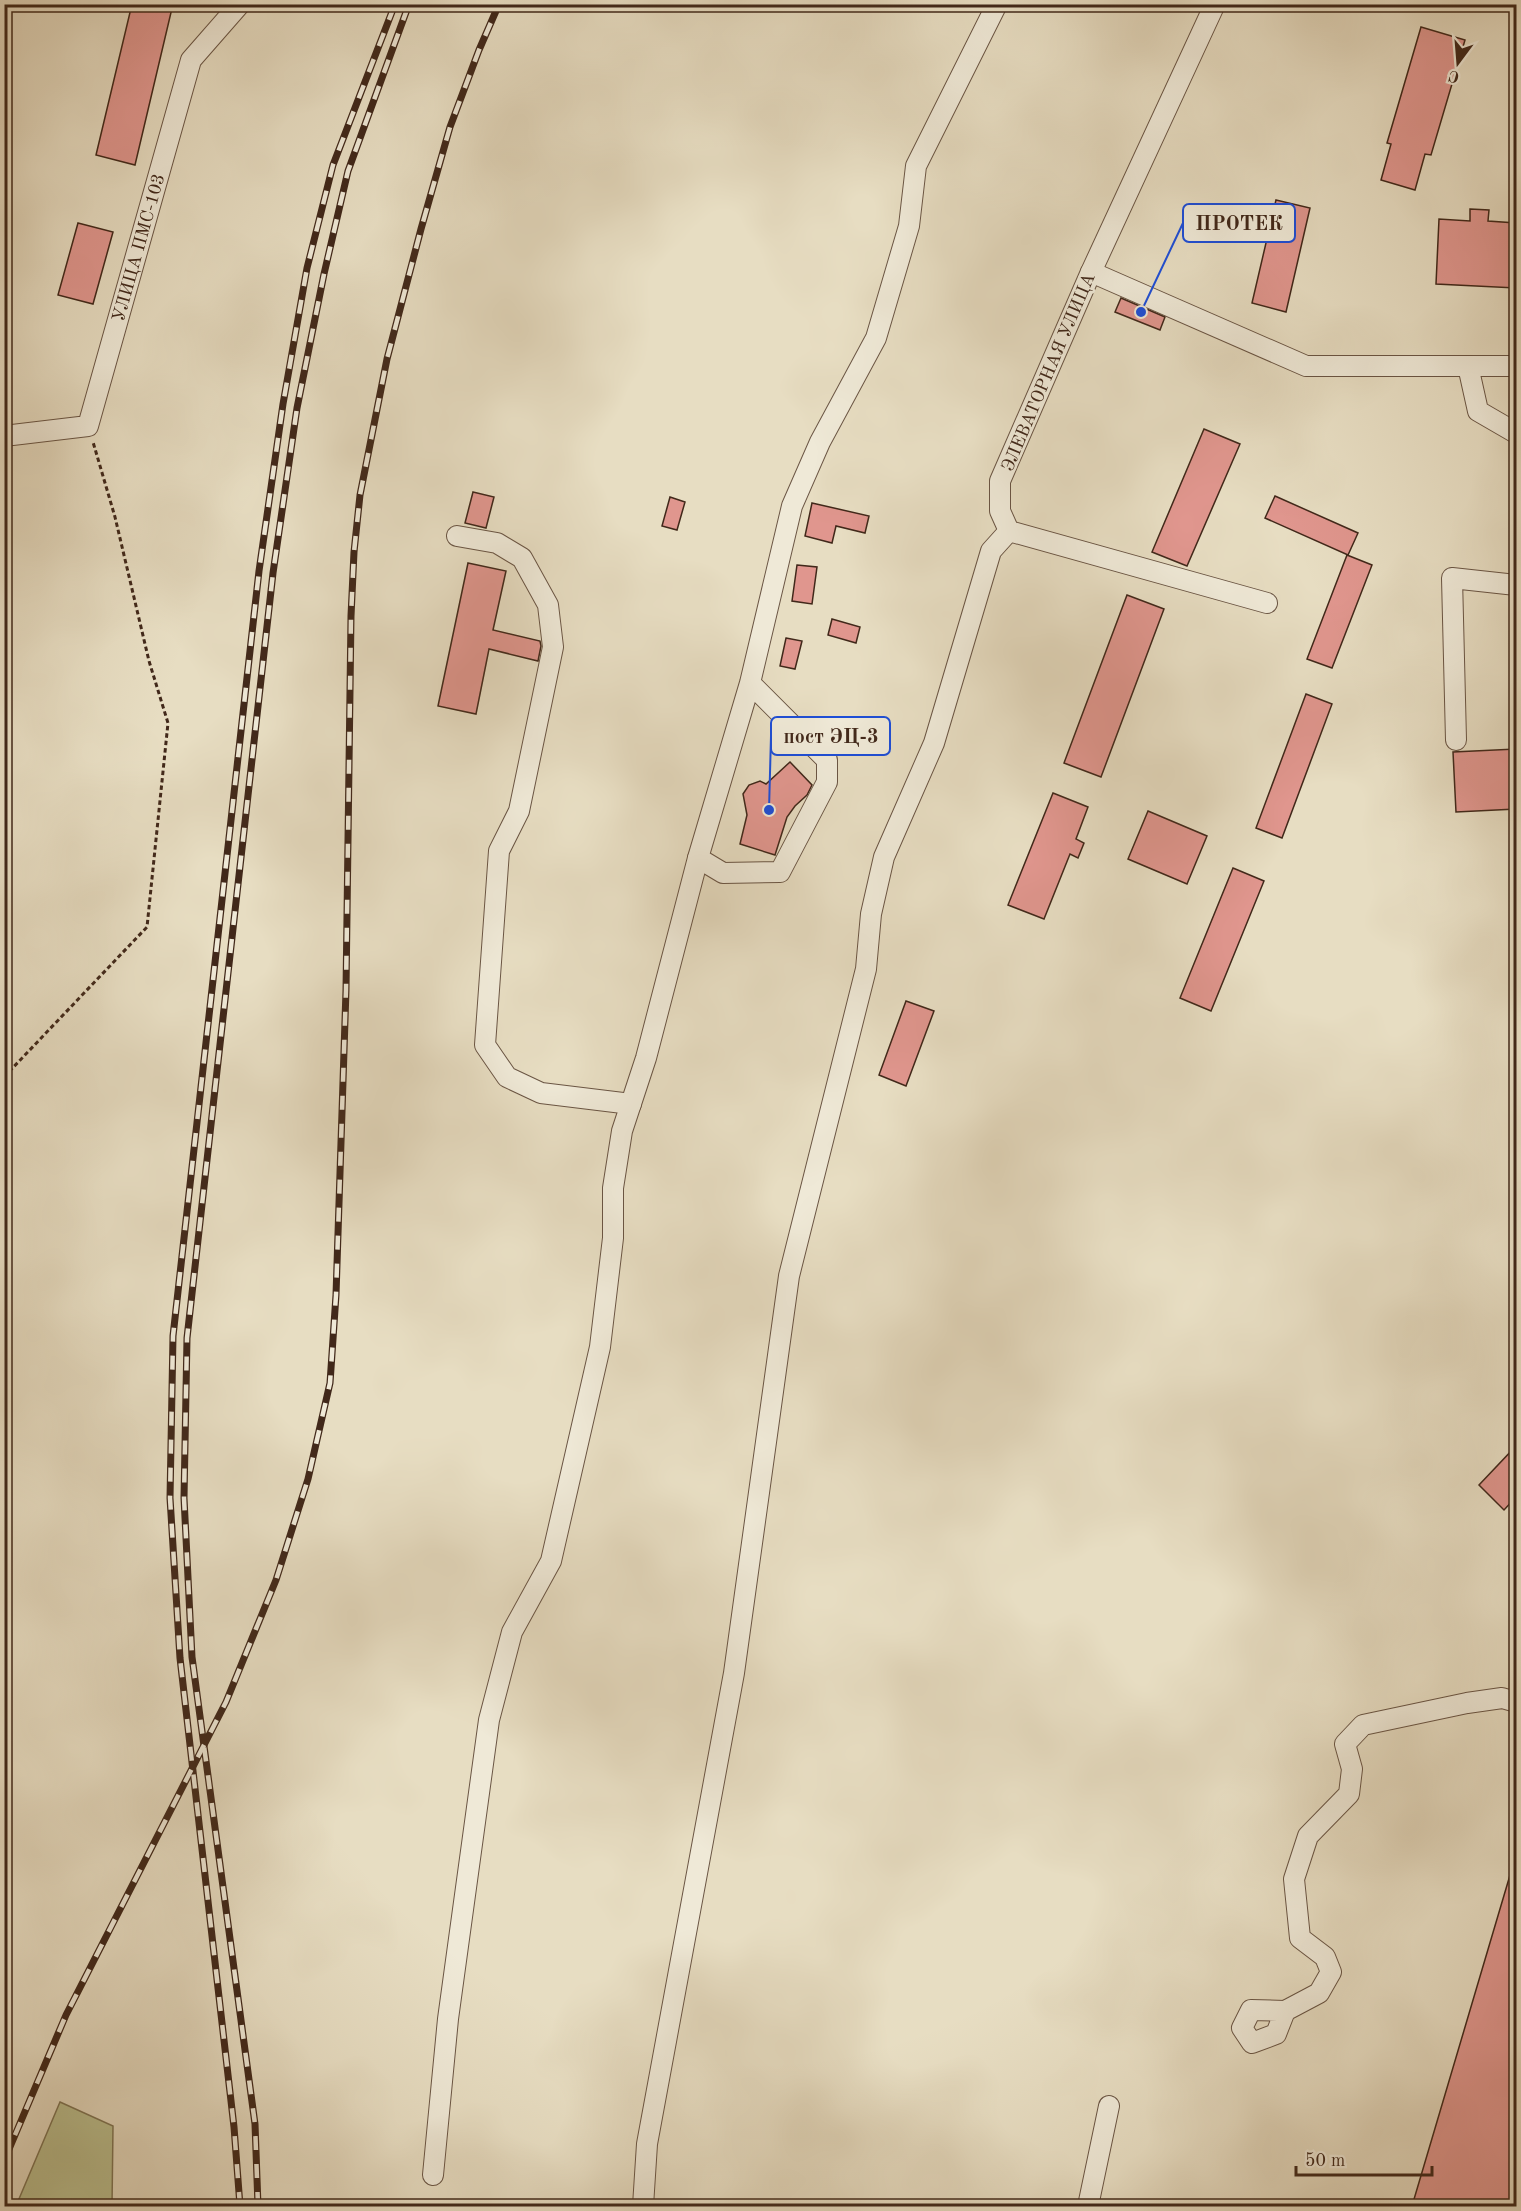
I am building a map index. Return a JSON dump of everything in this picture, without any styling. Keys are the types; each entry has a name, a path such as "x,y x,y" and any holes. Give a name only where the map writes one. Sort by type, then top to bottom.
{"street":[{"name":"УЛИЦА ПМС-103","path":"88,426 191,60 240,4"},
{"path":"433,2175 448,2019 489,1720 512,1632 551,1561 600,1347 613,1238 613,1188 622,1131 646,1058 698,858 750,683 792,506 820,442 876,338 909,226 916,166 997,4"},
{"name":"ЭЛЕВАТОРНАЯ УЛИЦА","path":"1009,531 1000,511 1000,481 1091,272 1215,4"},
{"path":"1091,272 1306,366 1516,366"},
{"path":"1468,366 1478,411 1516,433"},
{"path":"4,436 88,426"},
{"path":"643,2206 647,2144 734,1673 789,1276 866,969 871,914 884,857 934,743 991,551 1009,531 1267,603"},
{"path":"457,536 497,543 522,558 548,605 554,647 519,811 500,851 485,1045 507,1077 541,1093 631,1104"},
{"path":"1456,740 1452,579 1516,585"},
{"path":"698,858 723,873 780,872 826,782 827,760 750,683"},
{"path":"1285,2011 1319,1993 1331,1972 1325,1957 1300,1938 1294,1879 1308,1836 1349,1794 1352,1769 1345,1744 1363,1725 1467,1703 1502,1698 1516,1702"},
{"path":"1088,2206 1109,2106"}],"path":[{"path":"4,1077 147,927 168,723 149,661 115,517 88,426"}],"green space":[{"path":"60,2102 113,2126 112,2206 16,2206"}],"building":[{"path":"132,4 173,4 135,165 96,155"},
{"path":"1421,27 1465,40 1431,155 1425,154 1415,190 1381,180 1391,144 1387,143"},
{"path":"1276,200 1310,208 1286,312 1252,303"},
{"path":"1470,209 1489,210 1488,221 1516,223 1516,288 1436,284 1439,219 1470,221"},
{"path":"78,223 113,232 93,304 58,295"},
{"path":"1121,298 1165,317 1160,330 1115,312"},
{"path":"1204,429 1240,444 1187,566 1152,552"},
{"path":"473,492 494,497 486,528 465,523"},
{"path":"1275,496 1358,533 1348,555 1265,518"},
{"path":"670,497 685,502 677,530 662,526"},
{"path":"812,503 869,516 865,533 836,526 832,543 805,536"},
{"path":"1347,555 1372,565 1332,668 1307,659"},
{"path":"468,563 506,571 493,630 540,641 541,646 538,661 489,649 476,714 438,706"},
{"path":"797,565 817,567 812,604 792,601"},
{"path":"1127,595 1164,609 1101,777 1064,763"},
{"path":"832,619 860,627 856,643 828,635"},
{"path":"786,638 802,641 795,669 780,666"},
{"path":"1306,694 1332,704 1282,838 1256,828"},
{"path":"1516,749 1516,809 1456,812 1453,752"},
{"path":"790,762 812,785 807,795 787,817 775,855 740,844 747,815 743,794 749,785 760,781 766,784"},
{"path":"1053,793 1088,807 1076,839 1084,843 1078,858 1070,854 1044,919 1008,905"},
{"path":"1148,811 1207,836 1187,884 1128,859"},
{"path":"1233,868 1264,881 1211,1011 1180,998"},
{"path":"906,1001 934,1011 906,1086 879,1075"},
{"path":"1516,1446 1516,1497 1504,1510 1479,1485"},
{"path":"1513,1865 1516,1866 1516,2206 1412,2206"}],"railway":[{"path":"240,2206 234,2127 180,1658 170,1498 173,1336 259,571 283,404 307,268 333,165 395,4"},
{"path":"258,2206 255,2124 192,1657 184,1498 187,1338 273,573 297,408 348,171 409,4"},
{"path":"4,2161 66,2015 226,1702 276,1580 308,1479 330,1383 336,1295 346,990 351,616 360,495 387,359 421,229 450,127 499,4"}],"place":[{"name":"ПРОТЕК","path":"1141,312"},
{"name":"пост ЭЦ-3","path":"769,810"}]}
